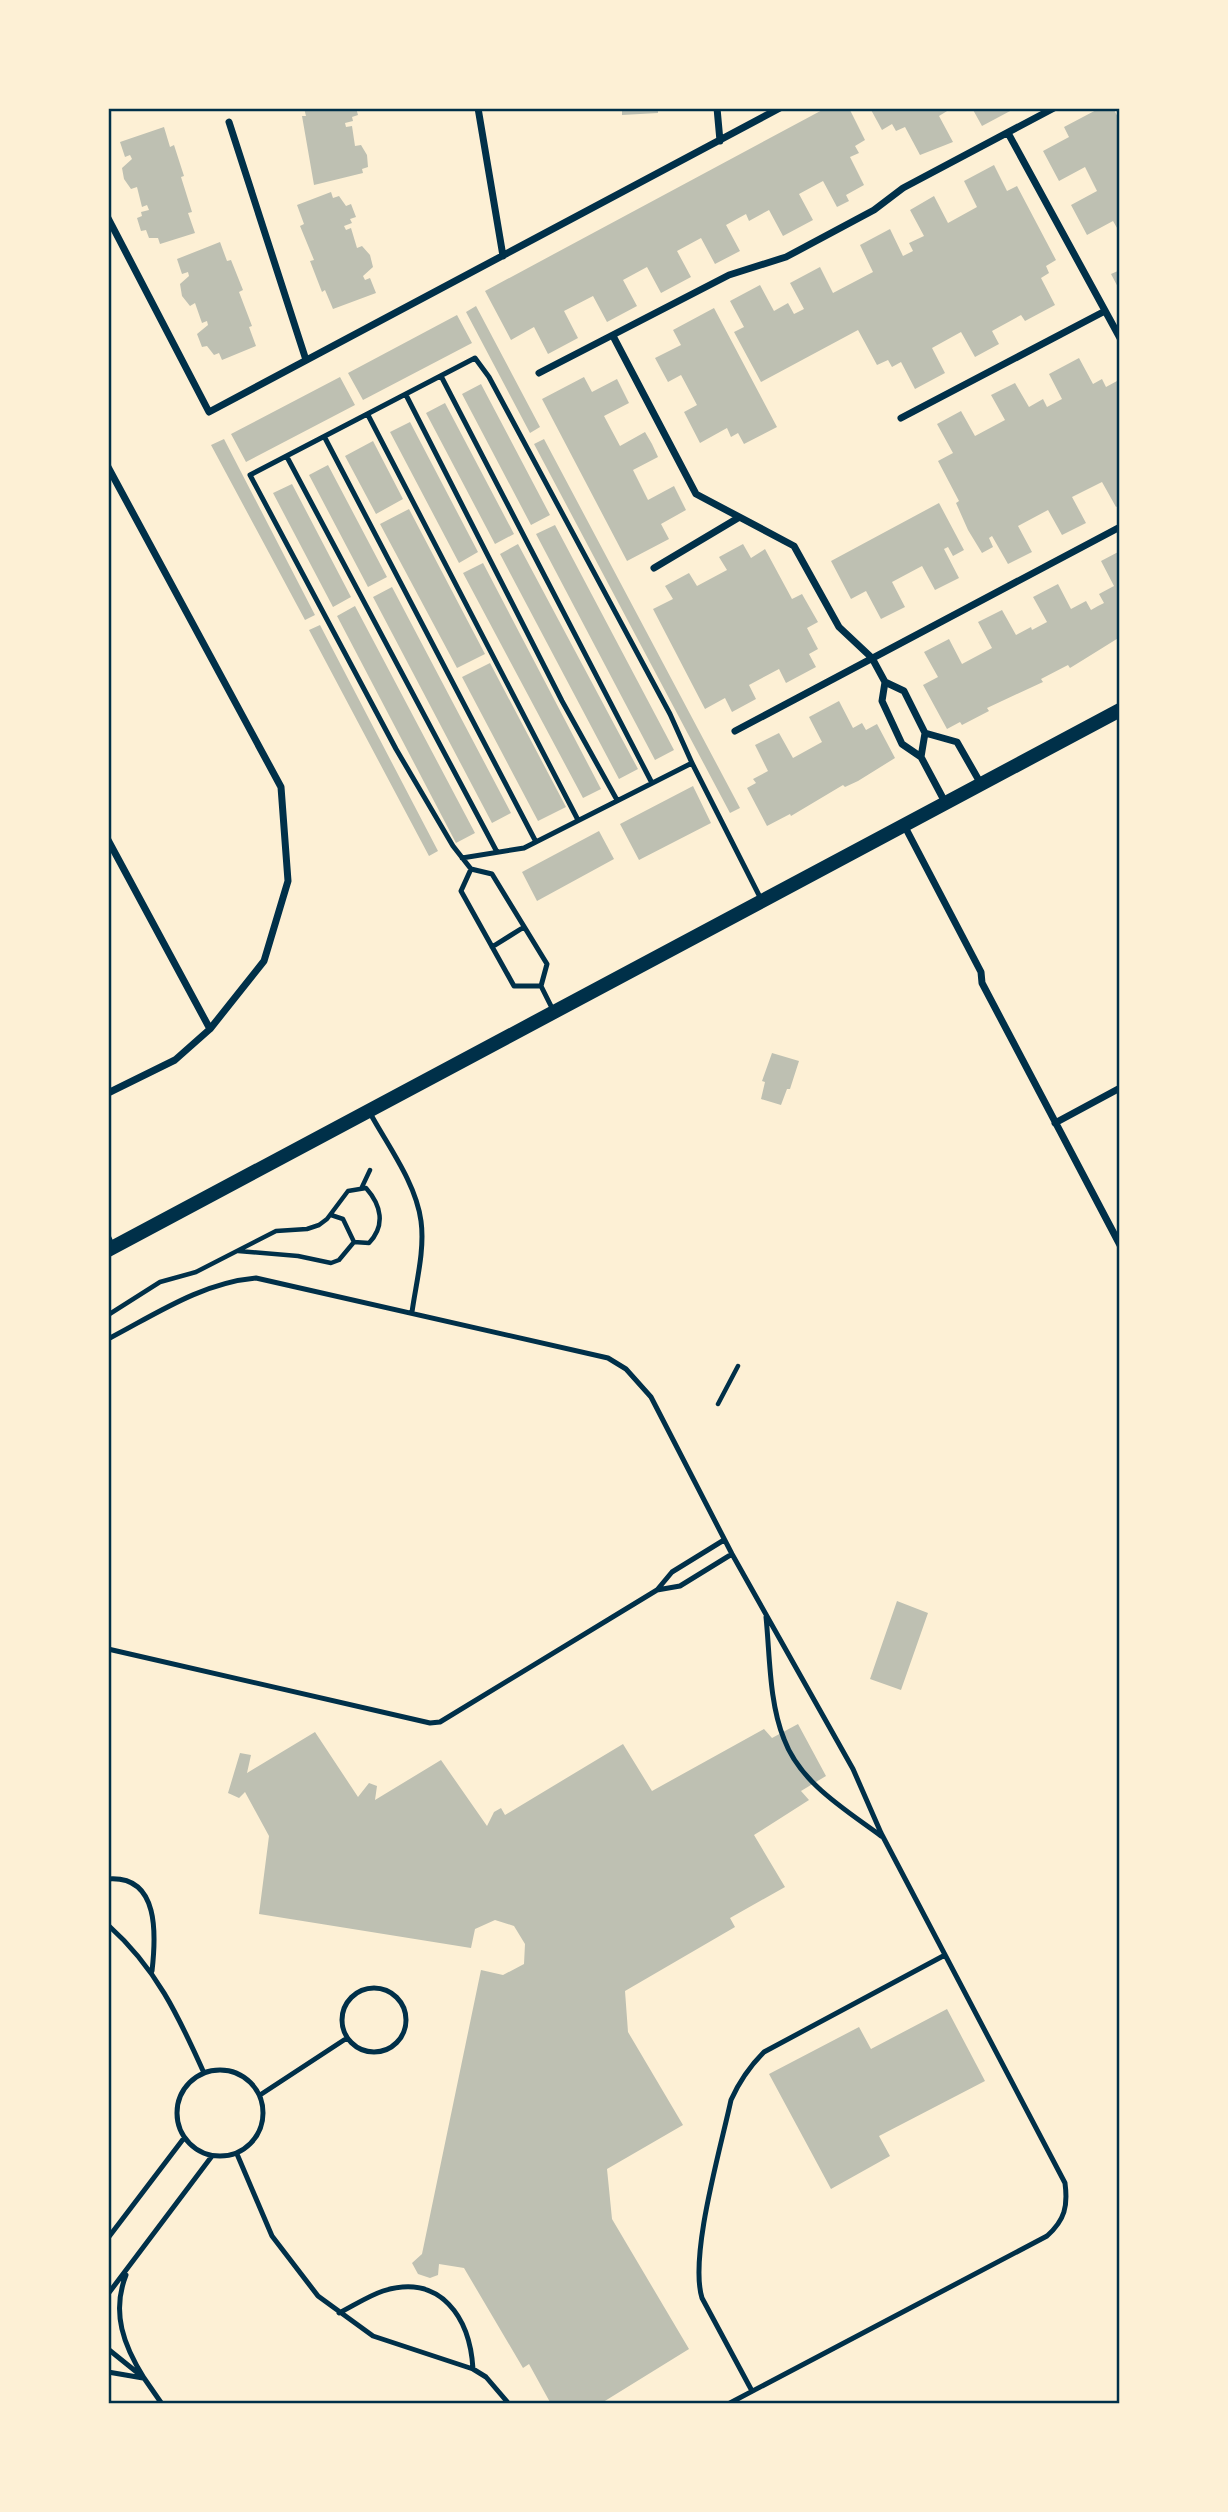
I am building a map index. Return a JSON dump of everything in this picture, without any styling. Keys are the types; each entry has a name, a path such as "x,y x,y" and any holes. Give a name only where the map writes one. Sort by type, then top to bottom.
{"main road":[{"path":"110,1245 368,1111 1119,710"}],"street":[{"path":"478,108 503,256"},
{"path":"717,108 719,141"},
{"path":"108,218 209,412 780,108"},
{"path":"539,373 729,275 786,257 874,210 903,188 1054,108"},
{"path":"229,122 306,360"},
{"path":"1008,133 1119,338"},
{"path":"901,418 1105,311"},
{"path":"613,336 696,494 794,546 839,627 872,658 885,682 904,691 925,733 921,757"},
{"path":"108,467 281,787 288,881 264,961 210,1029 174,1060 108,1093"},
{"path":"654,568 738,518"},
{"path":"735,731 1119,527"},
{"path":"885,682 882,701 891,722 902,744 921,757 945,803"},
{"path":"925,733 957,742 981,784"},
{"path":"904,825 1119,1245"},
{"path":"108,840 210,1029"},
{"path":"1055,1123 1119,1088"}],"lane":[{"path":"554,1012 541,986 547,964 492,874 471,869 463,858 396,749 250,475 475,358 489,377 670,714 762,901"},
{"path":"441,376 652,783"},
{"path":"406,394 562,701 617,800"},
{"path":"368,415 578,820"},
{"path":"325,438 536,842"},
{"path":"287,457 497,852"},
{"path":"463,858 524,848 692,763"},
{"path":"471,869 461,891 514,986 541,986"},
{"path":"492,947 524,926"},
{"path":"368,1111 413,1194 421,1219 422,1237 412,1312"},
{"path":"108,1339 185,1298 226,1281 256,1278 570,1347 608,1358 626,1369 651,1397 724,1540 853,1769 883,1838 1065,2183 1068,2201 1063,2217 1047,2236 728,2403"},
{"path":"108,1649 317,1700 430,1723 440,1722 657,1590 672,1572 724,1540"},
{"path":"657,1590 680,1586 732,1554"},
{"path":"765,1614 776,1706 783,1738 792,1756 825,1794 883,1838"},
{"path":"108,1879 129,1883 144,1892 152,1914 155,1943 152,1971"},
{"path":"108,1925 137,1951 152,1971 171,2002 204,2073"},
{"path":"752,2391 702,2298 696,2281 703,2233 731,2100 745,2072 764,2052 945,1955"},
{"path":"375,1988 384,1989 401,2003 406,2025 396,2044 386,2050 364,2051 347,2038 342,2016 345,2007 357,1993 375,1988"},
{"path":"260,2095 347,2038"},
{"path":"230,2071 243,2076 260,2095 264,2109 258,2136 249,2147 237,2154 212,2156 201,2153 184,2138 176,2114 178,2101 184,2089 204,2073 230,2071"},
{"path":"108,2238 184,2138"},
{"path":"237,2154 284,2256 317,2296 373,2336 473,2370 492,2383 509,2403"},
{"path":"108,2294 212,2156"},
{"path":"129,2268 119,2298 119,2315 126,2344 162,2403"},
{"path":"339,2313 383,2291 409,2287 426,2288 442,2297 454,2310 470,2344 473,2370"},
{"path":"108,2349 145,2378"},
{"path":"108,2372 145,2378"}],"path":[{"path":"108,1315 174,1275 196,1272 276,1231 307,1229 330,1215 348,1191 362,1187 370,1170"},
{"path":"354,1242 369,1243 374,1237 381,1216 373,1196 362,1187"},
{"path":"330,1215 343,1219 354,1242"},
{"path":"238,1251 298,1256 331,1264 339,1260 354,1242"},
{"path":"718,1404 738,1366"}],"building":[{"path":"304,108 356,108 358,115 352,117 353,121 345,123 346,127 352,126 355,146 361,145 367,155 368,167 362,169 363,173 314,185 302,116 306,116"},
{"path":"622,108 658,108 658,113 622,115"},
{"path":"826,108 849,108 865,140 855,146 859,153 850,157 864,185 846,195 849,201 837,207 823,181 799,194 813,220 783,236 769,210 749,221 746,214 726,225 740,251 715,264 701,238 677,251 691,277 661,293 647,267 623,280 637,306 607,322 593,296 564,311 578,338 548,354 534,327 511,340 485,291"},
{"path":"870,108 952,108 939,116 953,142 920,155 905,127 896,131 892,124 882,130"},
{"path":"972,108 1011,108 1012,110 982,126"},
{"path":"1100,108 1113,108 1120,121 1120,233 1113,221 1087,235 1071,205 1097,191 1085,167 1059,181 1043,151 1069,137 1064,127"},
{"path":"164,127 170,147 174,145 184,176 181,177 192,212 188,213 195,233 160,244 158,238 149,238 146,230 141,231 137,218 142,216 141,212 149,210 147,205 142,207 137,187 131,189 124,179 122,168 132,159 130,155 125,157 120,142"},
{"path":"994,165 1007,191 1017,186 1056,260 1046,266 1049,273 1041,278 1055,305 1025,321 1021,315 992,331 999,344 975,357 961,332 932,348 945,373 915,389 901,362 892,367 888,360 877,365 858,330 761,382 734,332 744,327 730,301 760,285 774,311 788,303 794,314 804,309 790,283 820,267 833,293 873,272 860,245 890,229 903,256 913,251 909,243 924,236 910,210 934,196 948,223 977,207 964,181"},
{"path":"331,192 333,198 339,196 346,206 351,204 356,217 350,219 352,223 344,226 346,230 351,228 357,248 362,246 370,255 373,267 363,276 365,280 370,278 376,293 333,309 325,290 322,292 310,261 314,260 300,226 304,224 297,205"},
{"path":"220,242 227,261 231,260 243,290 239,292 252,326 249,327 256,346 222,360 219,353 214,355 207,346 202,347 197,334 208,325 207,321 202,323 195,303 190,306 182,296 180,284 189,276 188,272 182,274 177,259"},
{"path":"1120,270 1120,291 1111,274"},
{"path":"476,306 540,427 530,433 466,312"},
{"path":"714,308 777,427 744,444 738,433 731,437 727,428 700,443 684,412 697,405 681,375 668,382 655,358 681,345 673,330"},
{"path":"457,315 472,343 363,400 348,373"},
{"path":"1079,358 1093,384 1102,379 1106,387 1117,381 1120,386 1120,505 1116,507 1102,482 1072,497 1086,523 1062,535 1048,510 1018,526 1032,552 1008,564 992,536 989,538 993,547 982,553 968,530 956,503 959,501 938,461 953,453 937,424 961,411 975,436 1005,420 991,395 1015,383 1029,407 1043,399 1047,407 1062,399 1049,374"},
{"path":"340,377 355,405 246,462 231,434"},
{"path":"584,377 592,392 617,379 629,403 604,416 620,446 645,432 652,444 658,457 633,470 648,500 674,486 686,510 661,524 669,539 627,561 542,399"},
{"path":"481,384 550,515 531,525 462,394"},
{"path":"445,403 514,534 495,544 426,413"},
{"path":"410,422 478,552 459,563 390,432"},
{"path":"224,439 315,615 305,620 211,445"},
{"path":"544,439 740,808 730,813 534,444"},
{"path":"373,441 403,499 376,514 345,456"},
{"path":"328,465 387,577 368,587 309,475"},
{"path":"292,484 351,597 333,607 273,493"},
{"path":"939,503 964,550 953,556 948,547 944,549 959,578 935,590 922,566 892,582 905,607 881,619 866,591 851,599 831,561"},
{"path":"409,509 485,654 457,668 380,524"},
{"path":"555,525 674,750 655,760 536,534"},
{"path":"518,544 638,769 619,779 500,554"},
{"path":"743,544 751,558 765,549 792,599 802,594 818,622 807,628 818,649 809,654 816,667 786,683 779,669 749,685 756,699 732,712 725,698 705,709 653,609 673,599 665,586 689,573 697,586 727,570 719,557"},
{"path":"1120,551 1120,637 1070,668 1068,665 1041,679 1043,682 987,708 989,711 962,725 960,722 947,729 923,685 938,677 924,652 949,639 962,664 992,648 978,622 1002,610 1016,635 1031,627 1032,630 1047,622 1033,597 1058,584 1071,609 1086,601 1091,610 1104,603 1099,594 1114,586 1101,561"},
{"path":"483,563 601,789 583,798 463,573"},
{"path":"392,587 511,813 492,823 373,597"},
{"path":"355,606 475,833 456,843 337,616"},
{"path":"320,625 438,851 429,856 309,630"},
{"path":"490,663 566,807 538,821 462,677"},
{"path":"839,701 853,728 862,723 866,730 877,724 895,758 858,781 845,787 843,785 791,816 790,814 767,826 747,788 756,783 753,779 768,771 755,745 779,733 793,758 822,742 809,717"},
{"path":"693,786 711,823 639,860 620,824"},
{"path":"599,831 614,859 537,901 522,872"},
{"path":"772,1053 799,1061 790,1089 787,1089 781,1105 761,1099 765,1082 762,1081"},
{"path":"897,1601 928,1613 901,1690 870,1679"},
{"path":"798,1724 826,1776 801,1791 809,1800 754,1835 785,1887 730,1918 735,1927 625,1991 628,2032 683,2125 607,2169 612,2219 689,2349 600,2404 551,2404 529,2364 523,2368 464,2268 439,2264 438,2275 430,2278 418,2274 412,2263 422,2254 481,1970 503,1975 524,1964 525,1944 514,1926 495,1920 475,1929 471,1948 259,1914 269,1836 245,1792 239,1798 228,1793 240,1753 251,1755 247,1773 315,1732 358,1797 369,1783 377,1786 375,1800 441,1760 487,1826 494,1812 501,1808 505,1815 623,1744 652,1791 764,1729 772,1738"},
{"path":"947,2009 985,2081 879,2136 890,2156 831,2189 769,2074 859,2027 871,2049"}]}
